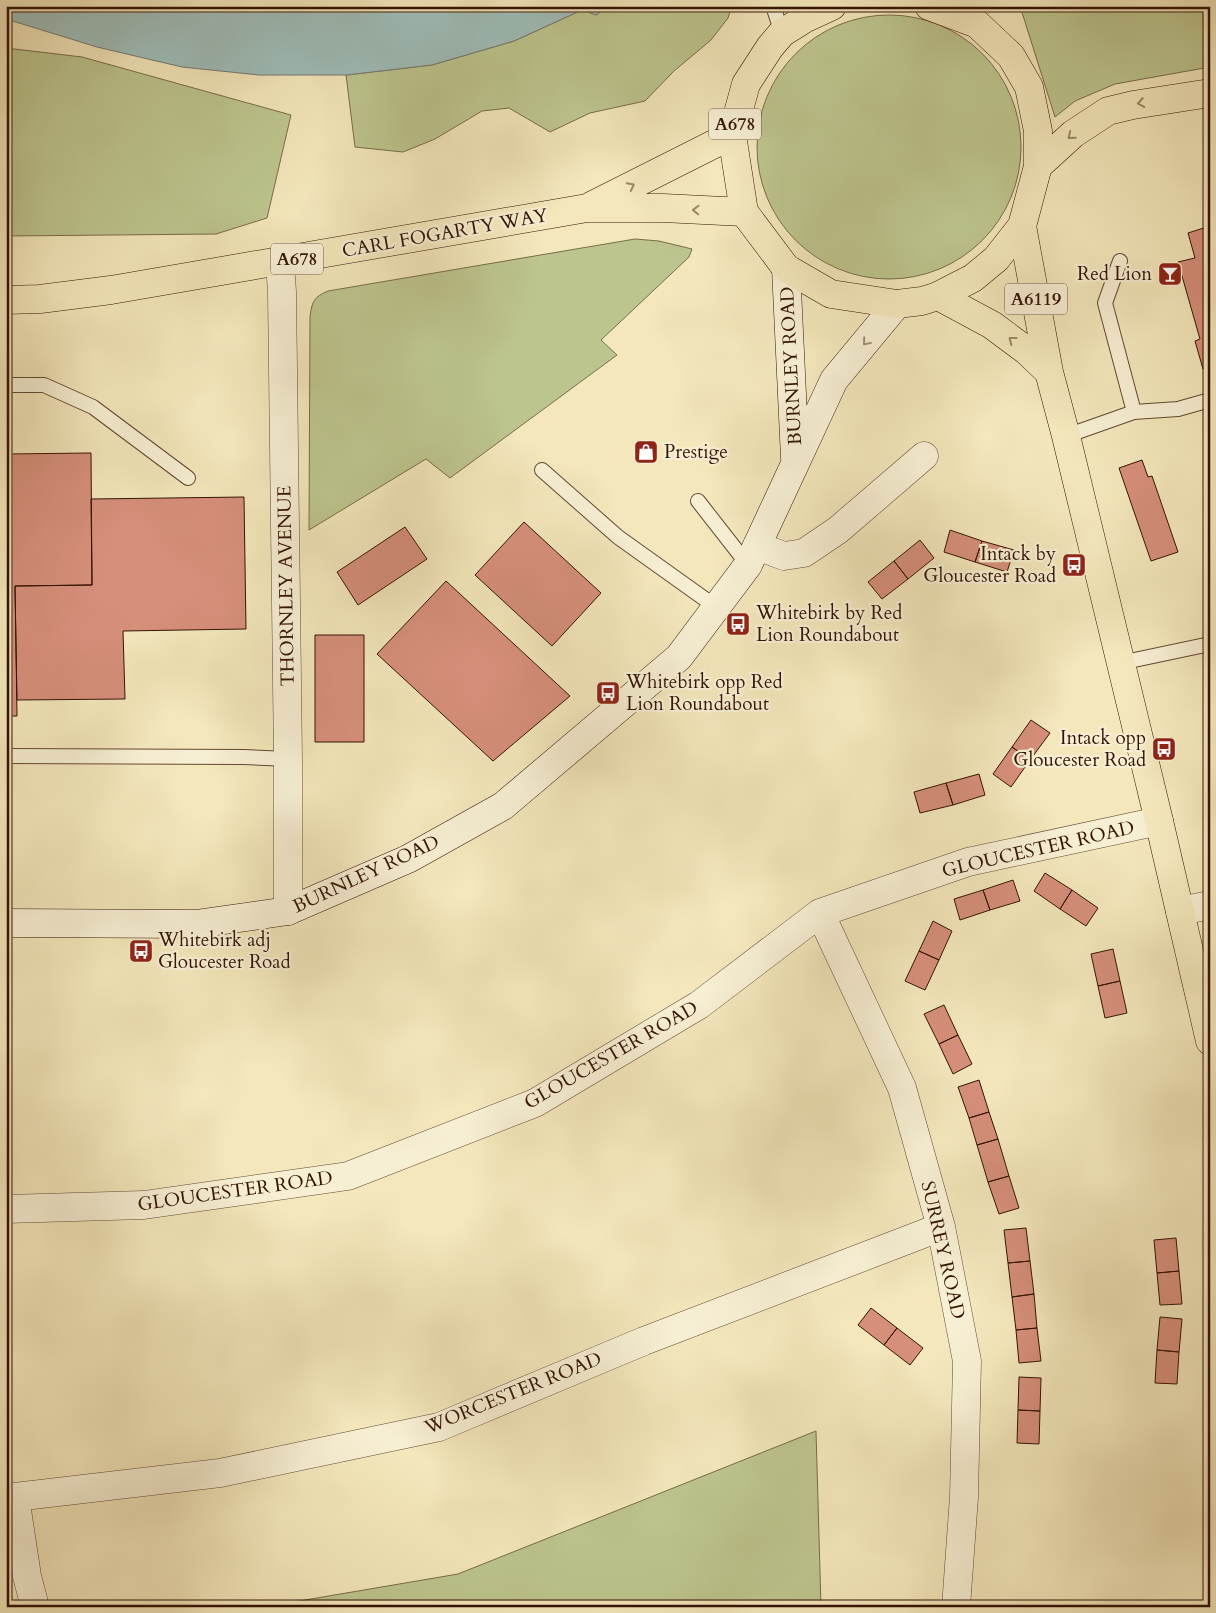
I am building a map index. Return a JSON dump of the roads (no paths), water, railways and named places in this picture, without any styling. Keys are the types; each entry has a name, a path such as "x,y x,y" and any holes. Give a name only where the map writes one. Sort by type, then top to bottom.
{"main road":[{"name":"A678","path":"832,6 806,18 782,34 770,47 746,84 732,135 744,212 786,268 831,294 897,304 938,296 973,278 996,259 1022,226 1038,166 1038,131 1029,87 1011,56 977,24 929,6"},
{"path":"1038,166 1073,134 1108,111 1133,105 1210,93"},
{"name":"CARL FOGARTY WAY","path":"588,208 732,135"},
{"name":"CARL FOGARTY WAY","path":"6,300 40,299 111,290 588,208 744,212"},
{"name":"A6119","path":"1022,226 1049,372 1159,821 1210,1041"},
{"name":"A6119","path":"938,296 992,325 1027,351 1049,372"}],"street":[{"name":"THORNLEY AVENUE","path":"280,262 282,292 288,759 288,910"},
{"name":"BURNLEY ROAD","path":"786,268 795,465"},
{"name":"BURNLEY ROAD","path":"6,923 196,924 288,910 408,859 502,806 679,656 752,556 834,380 897,304"},
{"path":"752,556 784,556 804,553 838,530 924,456"},
{"name":"GLOUCESTER ROAD","path":"6,1208 144,1205 348,1176 535,1103 699,1005 820,913 968,862 1159,821"},
{"path":"1180,911 1210,905"},
{"name":"SURREY ROAD","path":"820,913 902,1088 941,1227 967,1361 964,1497 956,1607"},
{"name":"WORCESTER ROAD","path":"10,1497 220,1473 439,1426 644,1341 941,1227"},
{"path":"10,1497 35,1607"}],"lane":[{"path":"773,6 782,34"},
{"path":"1120,260 1105,303 1134,412"},
{"path":"6,385 44,385 93,406 188,478"},
{"path":"1066,436 1134,412 1178,409 1210,400"},
{"path":"542,470 618,537 716,607"},
{"path":"698,500 752,556"},
{"path":"1120,662 1210,644"},
{"path":"6,756 244,757 288,759"}],"water":[{"path":"6,6 252,6 318,9 341,6 609,6 596,15 582,10 514,41 432,65 346,75 259,75 182,67 97,47 6,19"}],"place":[{"name":"Red Lion","path":"1170,274"},
{"name":"Prestige","path":"646,452"},
{"name":"Intack by Gloucester Road","path":"1074,565"},
{"name":"Whitebirk by Red Lion Roundabout","path":"738,624"},
{"name":"Whitebirk opp Red Lion Roundabout","path":"608,693"},
{"name":"Intack opp Gloucester Road","path":"1164,749"},
{"name":"Whitebirk adj Gloucester Road","path":"141,951"}]}
